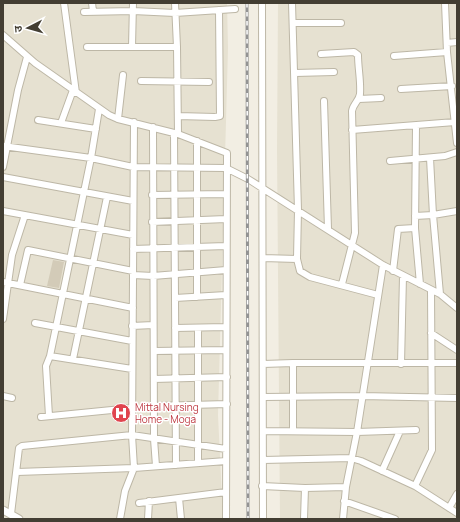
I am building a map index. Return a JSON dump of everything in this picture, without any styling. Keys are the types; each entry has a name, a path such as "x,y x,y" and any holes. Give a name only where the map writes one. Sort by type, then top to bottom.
{"street":[{"path":"62,123 75,91 64,3"},
{"path":"92,3 93,11"},
{"path":"132,47 133,3"},
{"path":"176,3 175,13 178,82 178,116 174,168 174,442 176,465"},
{"path":"262,3 263,519"},
{"path":"292,3 298,210 297,259 300,271 304,275 342,284 378,295"},
{"path":"445,3 447,52 454,83 457,143"},
{"path":"84,12 133,11 175,13 235,9"},
{"path":"178,116 220,116 219,10"},
{"path":"293,23 341,23"},
{"path":"3,35 27,57 99,109 118,119 153,127 225,151 228,157 226,168 226,519"},
{"path":"447,42 457,42"},
{"path":"88,47 177,47"},
{"path":"394,56 447,52"},
{"path":"321,54 358,53 360,87 359,99 352,108 355,226 353,246 342,284"},
{"path":"3,167 5,147 27,57"},
{"path":"295,73 334,72"},
{"path":"118,119 123,75"},
{"path":"141,81 209,82"},
{"path":"401,89 454,83"},
{"path":"359,99 381,98"},
{"path":"324,101 328,229"},
{"path":"49,416 46,366 50,356 69,258 91,158 99,109"},
{"path":"352,130 416,126 456,118"},
{"path":"38,120 96,129"},
{"path":"120,519 125,491 134,468 132,435 132,326 134,122"},
{"path":"416,126 415,228 420,284"},
{"path":"153,127 152,222 154,439 156,466"},
{"path":"197,141 197,297"},
{"path":"5,147 91,158 133,167 226,168 263,188 393,271 440,294 457,308"},
{"path":"390,161 445,156 457,152"},
{"path":"430,158 440,294"},
{"path":"3,177 133,202"},
{"path":"152,195 226,194"},
{"path":"73,359 84,298 107,197"},
{"path":"3,211 133,235"},
{"path":"415,216 457,211"},
{"path":"3,319 5,282 25,215"},
{"path":"152,222 226,219"},
{"path":"393,271 398,229 415,228"},
{"path":"133,249 226,246"},
{"path":"20,285 28,250 153,276 226,270"},
{"path":"263,258 297,259"},
{"path":"343,519 346,487 383,265"},
{"path":"401,364 403,276"},
{"path":"5,282 133,308"},
{"path":"415,486 432,450 431,290"},
{"path":"175,298 226,295"},
{"path":"35,323 132,341"},
{"path":"132,326 154,325"},
{"path":"175,328 226,327"},
{"path":"198,328 198,463"},
{"path":"431,333 457,350"},
{"path":"154,351 226,350"},
{"path":"50,356 132,369"},
{"path":"263,364 367,362 401,364 457,363"},
{"path":"293,363 293,431"},
{"path":"154,378 227,377"},
{"path":"3,396 12,398"},
{"path":"263,397 362,396 457,398"},
{"path":"154,406 227,404"},
{"path":"41,417 132,408"},
{"path":"263,431 356,432 416,430"},
{"path":"382,471 400,431"},
{"path":"11,514 19,448 22,446 132,435 226,449"},
{"path":"263,460 351,458 415,486 457,513"},
{"path":"17,472 134,468 226,461"},
{"path":"262,486 305,488 346,487"},
{"path":"304,519 305,488"},
{"path":"139,502 226,492"},
{"path":"449,508 457,494"},
{"path":"179,498 181,519"},
{"path":"148,519 149,501"},
{"path":"344,501 395,519"},
{"path":"3,510 19,519"}],"shaded area":[{"path":"3,3 227,3 228,48 218,415 223,519 3,519"},
{"path":"278,3 457,3 457,519 280,519 277,150"}],"building":[{"path":"53,260 64,262 59,288 47,286"},
{"path":"128,413 128,419 120,419 120,415 110,416"}],"railway":[{"path":"247,3 248,519"}],"place":[{"name":"Mittal Nursing Home - Moga","path":"121,413"}]}
